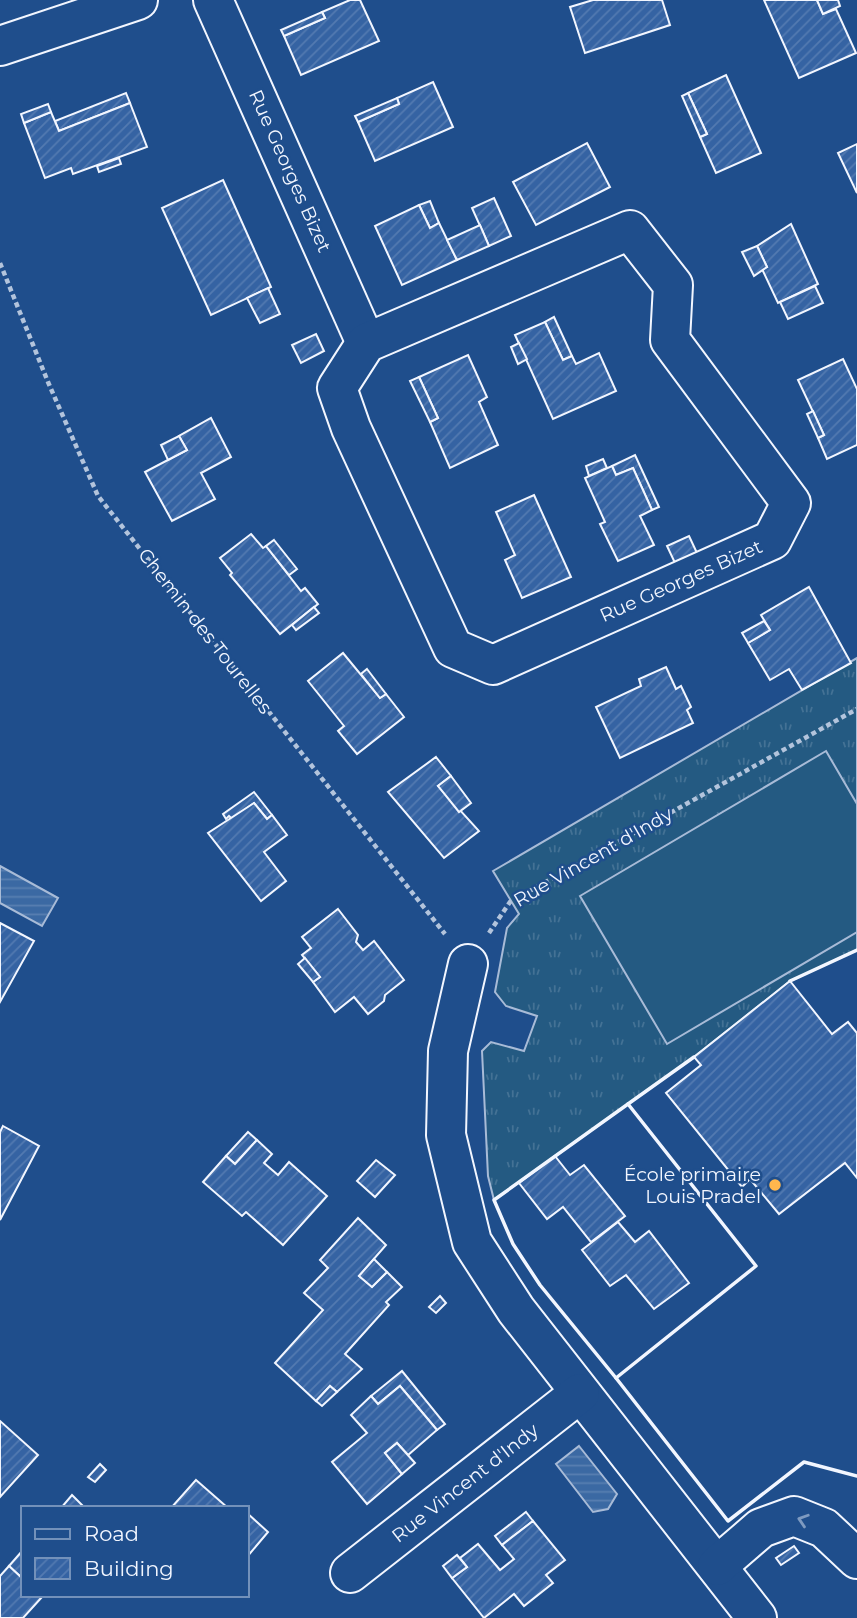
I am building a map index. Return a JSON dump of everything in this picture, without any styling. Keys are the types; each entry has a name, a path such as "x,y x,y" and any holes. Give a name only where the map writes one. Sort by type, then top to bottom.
{"street":[{"path":"0,46 138,0"},
{"name":"Rue Georges Bizet","path":"213,0 366,343"},
{"name":"Rue Georges Bizet","path":"629,230 673,285 670,340 791,503 772,540 493,664 453,648 351,428 337,388 366,343 629,230"},
{"path":"468,964 448,1051 446,1135 472,1242 516,1310 757,1618"},
{"name":"Rue Vincent d'Indy","path":"350,1573 580,1393"},
{"path":"717,1566 761,1528 794,1516 824,1528 857,1559"}],"path":[{"name":"Chemin des Tourelles","path":"0,264 98,496 468,964"},
{"name":"Rue Vincent d'Indy","path":"468,964 510,902 857,709"}],"green space":[{"path":"857,658 857,950 790,981 694,1057 494,1200 488,1176 482,1051 491,1042 524,1051 537,1016 506,1006 495,992 507,928 519,914 493,871"},
{"path":"826,751 857,804 857,932 667,1044 580,896"}],"shaded area":[{"path":"0,866 58,898 42,926 0,903"},
{"path":"579,1446 617,1494 608,1509 593,1512 556,1464"}],"building":[{"path":"350,0 360,0 379,41 301,75 284,36 325,18 322,12"},
{"path":"593,0 662,0 670,25 585,53 570,7"},
{"path":"764,0 817,0 823,14 836,9 856,53 799,78"},
{"path":"817,0 838,0 840,6 823,14"},
{"path":"322,12 325,18 284,36 281,30"},
{"path":"726,75 761,153 716,173 700,137 707,134 688,93"},
{"path":"433,82 453,127 375,161 358,122 399,104 397,98"},
{"path":"126,93 130,103 59,131 55,121"},
{"path":"688,93 707,134 700,137 682,96"},
{"path":"397,98 399,104 358,122 355,116"},
{"path":"130,103 147,147 73,174 71,168 45,178 24,123 51,112 59,131"},
{"path":"48,104 51,112 24,123 21,114"},
{"path":"587,143 610,187 536,225 513,182"},
{"path":"857,144 857,193 838,153"},
{"path":"119,158 121,164 99,172 97,166"},
{"path":"223,180 271,287 211,315 162,208"},
{"path":"494,198 511,236 489,246 472,208"},
{"path":"430,201 439,223 430,228 419,205"},
{"path":"419,205 430,228 439,223 457,260 402,285 375,226"},
{"path":"791,224 818,284 778,303 762,269 767,267 757,246"},
{"path":"480,225 489,246 457,260 447,240"},
{"path":"757,246 767,267 754,276 742,252"},
{"path":"815,286 823,303 788,319 780,302"},
{"path":"268,288 280,314 260,323 247,298"},
{"path":"554,317 572,356 563,360 545,322"},
{"path":"545,322 563,360 572,356 576,364 599,353 616,391 553,419 515,335"},
{"path":"316,334 324,351 301,363 292,345"},
{"path":"519,343 527,359 518,364 511,347"},
{"path":"468,355 487,397 479,402 498,445 450,468 430,422 438,418 419,377"},
{"path":"843,359 857,389 857,445 827,459 818,438 824,435 798,380"},
{"path":"419,377 438,418 430,422 410,381"},
{"path":"813,411 824,435 818,438 807,414"},
{"path":"211,418 231,457 201,473 215,499 172,521 145,472 187,450 179,436"},
{"path":"179,436 187,450 168,460 161,445"},
{"path":"635,455 659,507 652,510 633,468 616,475 612,466"},
{"path":"603,459 607,468 589,476 586,466"},
{"path":"612,466 616,475 633,468 652,510 640,516 654,545 618,561 600,524 605,522 585,478"},
{"path":"534,495 571,577 522,598 505,560 515,555 496,512"},
{"path":"251,534 263,548 266,546 301,591 305,588 318,604 280,634 230,575 232,573 220,558"},
{"path":"689,536 697,553 675,563 667,546"},
{"path":"274,540 297,569 289,575 266,546"},
{"path":"809,587 851,663 802,690 789,669 770,680 748,643 770,630 761,615"},
{"path":"314,607 319,613 296,630 292,625"},
{"path":"764,621 770,630 748,643 742,633"},
{"path":"343,653 380,698 386,694 404,717 357,754 338,731 344,726 308,681"},
{"path":"666,667 676,689 681,686 691,707 687,710 693,723 620,758 596,707 641,686 639,679"},
{"path":"367,669 386,694 380,698 361,674"},
{"path":"436,757 451,776 438,786 479,831 444,858 388,792"},
{"path":"451,776 471,803 459,812 438,786"},
{"path":"254,792 272,815 267,819 254,803 232,819 229,816 226,819 223,814"},
{"path":"254,803 267,819 272,815 287,835 264,852 286,881 261,901 208,833"},
{"path":"338,909 358,935 356,942 363,950 374,941 404,980 385,995 384,1001 368,1014 354,997 335,1012 313,982 320,977 302,955 311,948 302,937"},
{"path":"0,923 34,941 0,1002"},
{"path":"305,958 320,977 313,982 298,964"},
{"path":"790,981 832,1034 848,1022 857,1033 857,1178 845,1163 779,1214 750,1179 742,1187 666,1093 701,1065 694,1057"},
{"path":"3,1126 39,1146 0,1220 0,1132"},
{"path":"248,1132 257,1140 235,1164 226,1156"},
{"path":"257,1140 272,1154 264,1163 278,1175 289,1162 327,1196 283,1245 246,1212 242,1216 203,1182 226,1156 235,1164"},
{"path":"555,1156 570,1175 584,1165 625,1216 591,1242 563,1207 547,1219 519,1183"},
{"path":"376,1160 395,1175 375,1197 357,1181"},
{"path":"358,1218 386,1245 359,1276 372,1287 387,1272 402,1287 386,1302 389,1305 345,1354 362,1369 337,1392 330,1386 316,1401 275,1363 323,1310 304,1293 328,1268 320,1260"},
{"path":"618,1222 635,1242 649,1231 689,1283 654,1309 626,1275 610,1286 582,1250"},
{"path":"374,1259 387,1272 372,1287 359,1276"},
{"path":"440,1296 446,1303 436,1313 429,1307"},
{"path":"402,1371 445,1424 437,1430 400,1386 378,1404 371,1396"},
{"path":"330,1386 337,1392 322,1406 316,1401"},
{"path":"400,1386 437,1430 408,1455 397,1443 385,1453 402,1474 367,1504 332,1462 367,1433 351,1415 371,1396 378,1404"},
{"path":"0,1421 38,1455 0,1497"},
{"path":"397,1443 415,1463 402,1474 385,1453"},
{"path":"100,1464 106,1470 95,1482 88,1477"},
{"path":"196,1480 226,1506 173,1506"},
{"path":"72,1495 83,1506 63,1506"},
{"path":"526,1512 533,1521 502,1545 495,1536"},
{"path":"248,1514 268,1532 248,1556"},
{"path":"533,1521 565,1560 546,1575 553,1583 524,1606 514,1594 484,1618 452,1578 467,1567 460,1558 478,1544 500,1570 514,1559 502,1545"},
{"path":"794,1546 799,1553 781,1565 776,1558"},
{"path":"21,1552 21,1577 9,1566"},
{"path":"457,1555 467,1567 452,1578 443,1566"},
{"path":"9,1566 21,1577 21,1597 42,1597 23,1618 0,1618 0,1576"}],"wall":[{"path":"790,981 857,950"},
{"path":"628,1104 694,1057"},
{"path":"628,1104 756,1266 616,1378 540,1285 513,1244 494,1200 628,1104"},
{"path":"616,1378 728,1521 804,1462 857,1476"}],"place":[{"name":"École primaire Louis Pradel","path":"775,1185"}]}
